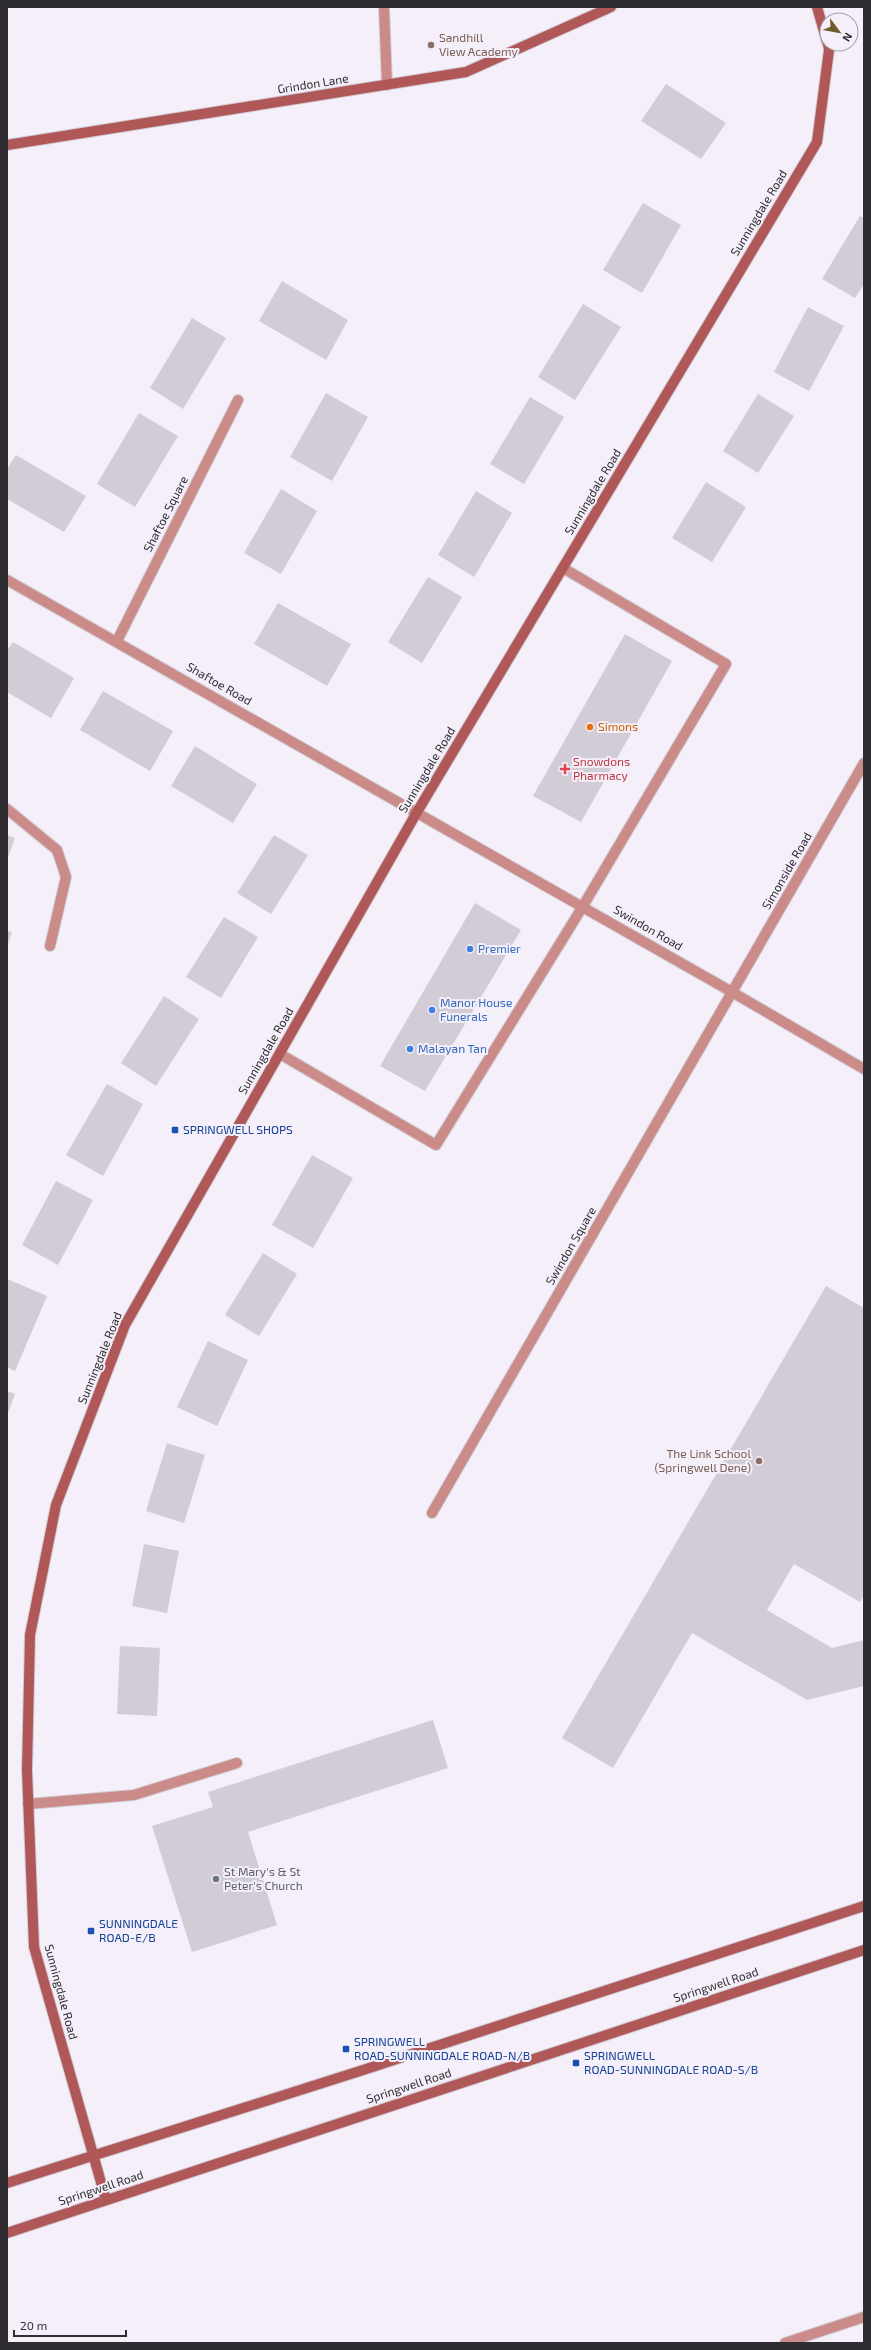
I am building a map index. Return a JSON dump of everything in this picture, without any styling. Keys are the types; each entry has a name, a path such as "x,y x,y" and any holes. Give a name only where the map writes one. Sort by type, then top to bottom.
{"street":[{"path":"384,7 387,85"},
{"name":"Grindon Lane","path":"7,145 466,72 611,7"},
{"name":"Sunningdale Road","path":"106,2200 34,1947 28,1804 30,1635 56,1506 125,1326 417,812 817,142 829,52"},
{"name":"Shaftoe Square","path":"117,641 238,400"},
{"path":"280,1054 436,1145 583,906 726,664 563,568"},
{"name":"Shaftoe Road","path":"7,580 417,812"},
{"name":"Simonside Road","path":"732,992 864,763"},
{"path":"7,809 57,850 66,877 50,946"},
{"name":"Swindon Road","path":"417,812 583,906 864,1069"},
{"name":"Swindon Square","path":"432,1513 732,992"},
{"path":"28,1804 134,1795 236,1763"},
{"path":"7,2183 360,2071 864,1906"},
{"name":"Springwell Road","path":"7,2233 864,1950"},
{"path":"785,2343 864,2317"}],"building":[{"path":"666,84 726,123 701,159 641,121"},
{"path":"643,203 681,225 642,293 603,270"},
{"path":"860,216 864,218 864,284 855,298 822,279"},
{"path":"282,281 348,320 326,360 259,321"},
{"path":"583,304 621,327 575,400 538,377"},
{"path":"808,307 844,326 809,391 774,372"},
{"path":"192,318 226,338 183,409 150,388"},
{"path":"326,393 368,417 332,481 290,457"},
{"path":"758,394 794,416 758,473 723,451"},
{"path":"530,397 564,417 524,484 490,464"},
{"path":"139,413 178,436 135,507 97,484"},
{"path":"16,455 86,496 64,532 7,499 7,469"},
{"path":"706,482 746,507 712,562 672,538"},
{"path":"281,489 317,511 281,574 244,553"},
{"path":"476,491 512,513 474,577 438,555"},
{"path":"428,577 462,597 422,663 388,642"},
{"path":"278,603 351,644 327,686 254,644"},
{"path":"625,634 672,661 581,822 533,796"},
{"path":"13,642 74,678 51,718 7,692 7,651"},
{"path":"103,691 173,731 150,771 80,730"},
{"path":"195,746 257,784 233,823 171,786"},
{"path":"7,835 15,838 7,860"},
{"path":"274,835 308,855 271,914 237,893"},
{"path":"475,903 521,930 425,1091 380,1066"},
{"path":"224,917 258,937 221,998 186,977"},
{"path":"7,931 12,932 7,947"},
{"path":"164,996 199,1019 156,1086 121,1063"},
{"path":"107,1084 143,1104 103,1176 66,1155"},
{"path":"312,1155 353,1178 313,1248 272,1225"},
{"path":"56,1181 93,1200 58,1265 22,1245"},
{"path":"263,1253 297,1274 259,1336 225,1315"},
{"path":"7,1279 47,1296 15,1371 7,1367"},
{"path":"826,1286 864,1308 864,1595 860,1602 794,1564 767,1610 832,1648 864,1640 864,1686 807,1700 692,1633 613,1768 562,1738"},
{"path":"208,1341 248,1360 217,1426 177,1407"},
{"path":"7,1391 15,1394 7,1416"},
{"path":"167,1443 205,1455 184,1523 146,1511"},
{"path":"144,1544 179,1551 167,1613 132,1606"},
{"path":"120,1646 160,1648 157,1716 117,1714"},
{"name":"St Mary's & St Peter's Church","path":"433,1720 448,1768 248,1832 277,1925 192,1952 152,1826 213,1807 208,1792"}],"place":[{"name":"Sandhill View Academy","path":"431,45"},
{"name":"Simons","path":"590,727"},
{"name":"Snowdons Pharmacy","path":"565,769"},
{"name":"Premier","path":"470,949"},
{"name":"Manor House Funerals","path":"432,1010"},
{"name":"Malayan Tan","path":"410,1049"},
{"name":"SPRINGWELL SHOPS","path":"175,1130"},
{"name":"The Link School (Springwell Dene)","path":"759,1461"},
{"name":"St Mary's & St Peter's Church","path":"216,1879"},
{"name":"SUNNINGDALE ROAD-E/B","path":"91,1931"},
{"name":"SPRINGWELL ROAD-SUNNINGDALE ROAD-N/B","path":"346,2049"},
{"name":"SPRINGWELL ROAD-SUNNINGDALE ROAD-S/B","path":"576,2063"}]}
